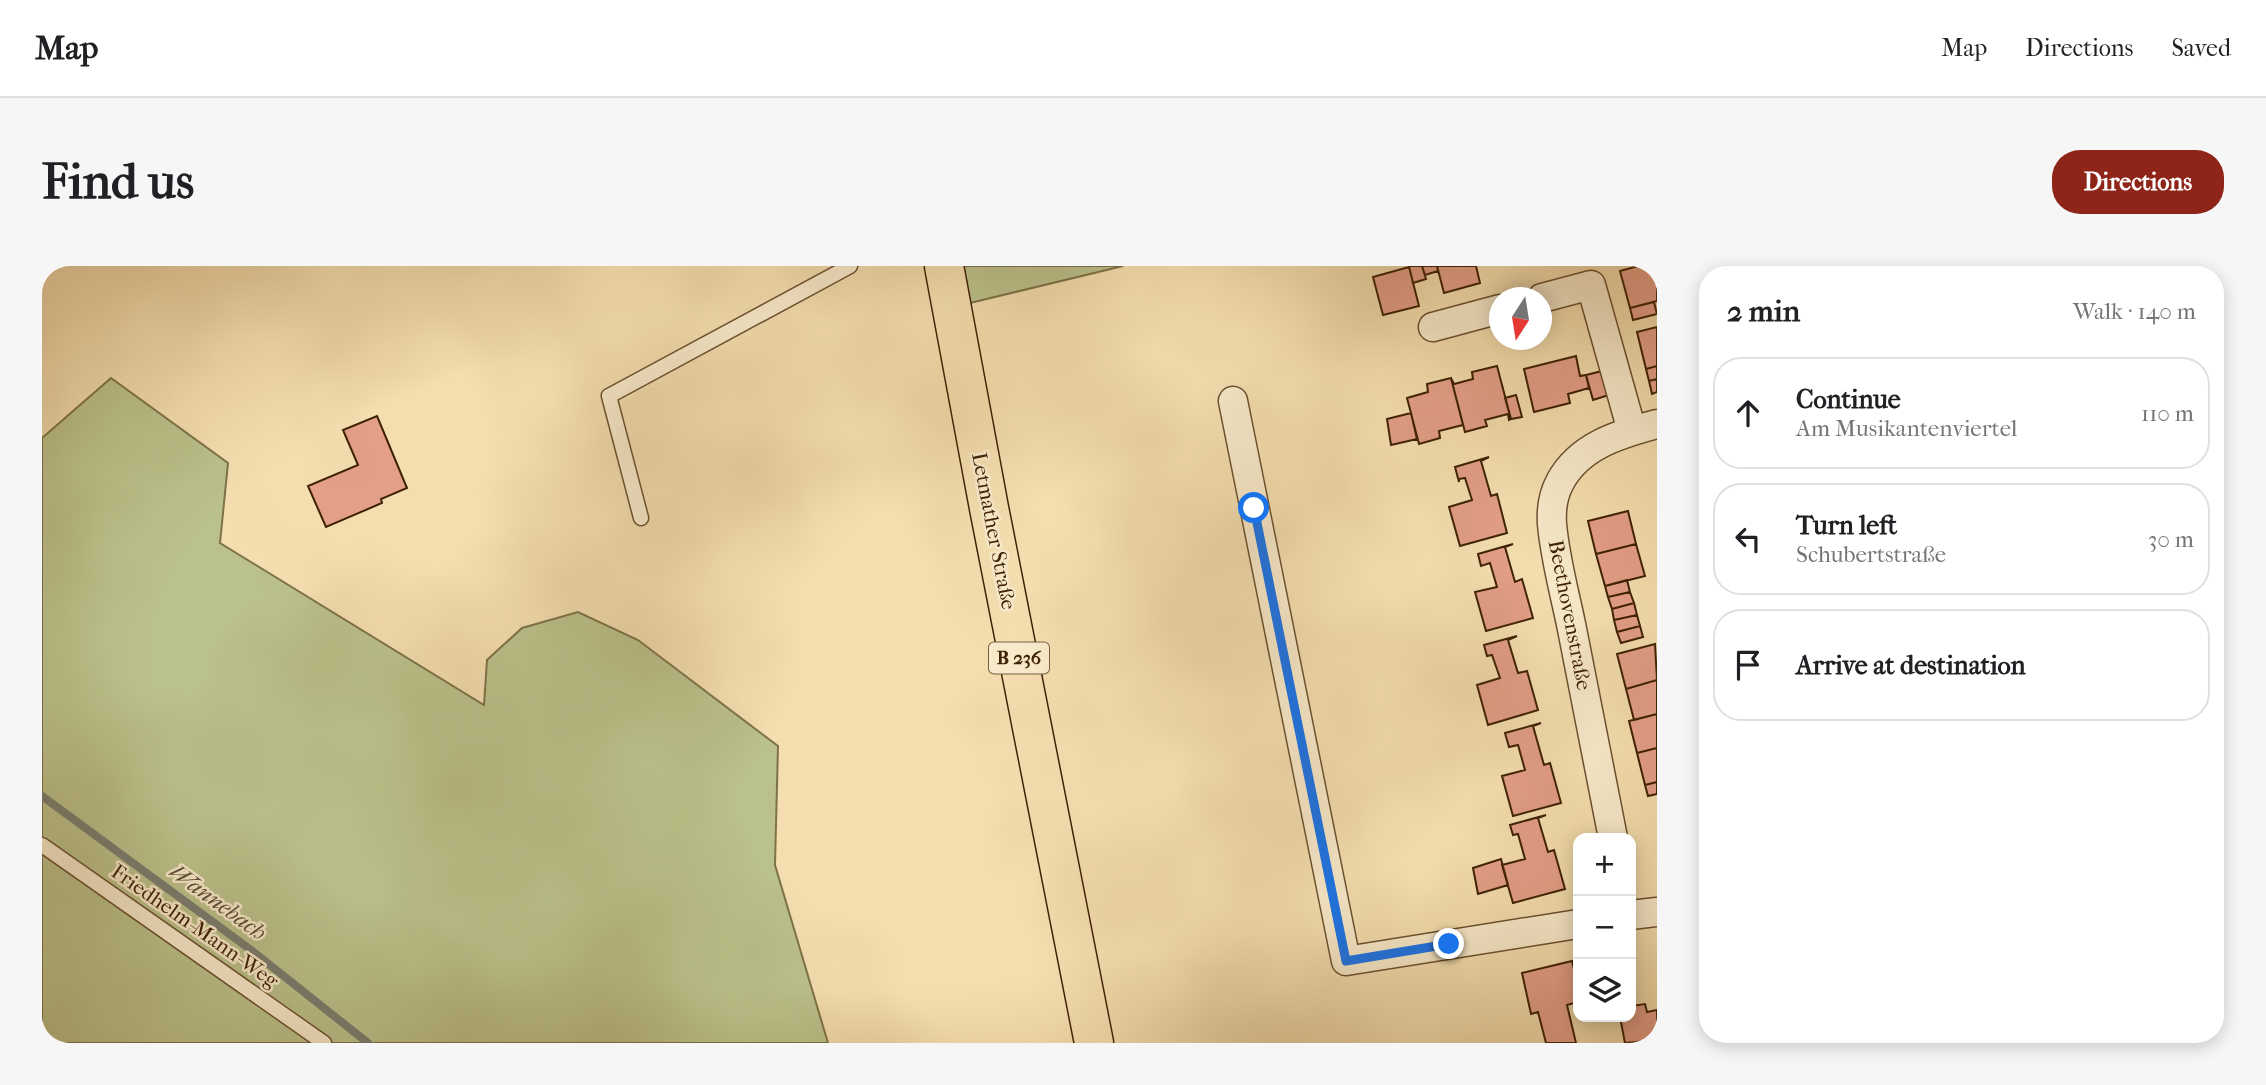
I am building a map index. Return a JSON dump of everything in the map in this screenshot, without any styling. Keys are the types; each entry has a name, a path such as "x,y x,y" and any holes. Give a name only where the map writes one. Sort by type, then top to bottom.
{"main road":[{"name":"Letmather Straße","path":"944,266 1094,1043"}],"street":[{"name":"Beethovenstraße","path":"1552,295 1591,285 1644,428 1595,446 1572,463 1558,484 1552,503 1552,524 1612,833"},
{"path":"1433,327 1489,312"},
{"path":"1233,401 1346,961 1573,925"},
{"path":"1636,914 1657,912"}],"lane":[{"path":"641,518 609,396 850,266"},
{"name":"Friedhelm-Mann-Weg","path":"42,845 324,1043"}],"green space":[{"path":"963,266 1123,266 970,303"},
{"path":"111,378 228,463 220,543 484,705 487,660 522,628 578,612 638,640 778,746 775,865 828,1043 42,1043 42,438"}],"building":[{"path":"1409,266 1422,266 1426,279 1413,283"},
{"path":"1422,266 1437,266 1438,271 1425,275"},
{"path":"1437,266 1476,266 1480,283 1444,293"},
{"path":"1638,266 1657,266 1657,301 1630,308 1620,271"},
{"path":"1409,267 1419,306 1383,315 1373,277"},
{"path":"1654,302 1657,314 1633,320 1630,308"},
{"path":"1657,327 1657,366 1646,369 1637,332"},
{"path":"1576,356 1580,376 1586,375 1589,388 1568,394 1570,403 1534,412 1524,369"},
{"path":"1497,366 1511,419 1509,420 1508,414 1485,420 1487,426 1465,432 1451,378 1454,384 1473,379 1472,372"},
{"path":"1657,366 1657,379 1649,381 1646,369"},
{"path":"1606,370 1612,394 1593,400 1586,375"},
{"path":"1451,378 1463,425 1439,431 1440,438 1419,444 1407,398 1428,392 1427,384"},
{"path":"1657,379 1657,392 1652,394 1649,381"},
{"path":"1516,395 1522,417 1511,419 1505,398"},
{"path":"1411,413 1417,439 1391,445 1387,419"},
{"path":"377,416 407,488 381,499 382,503 326,527 308,486 358,465 343,430"},
{"path":"1489,457 1481,461 1491,496 1497,494 1507,533 1460,546 1449,507 1472,500 1465,478 1459,479 1459,482 1455,467"},
{"path":"1628,511 1636,544 1596,554 1588,521"},
{"path":"1513,544 1505,547 1515,582 1522,579 1533,618 1486,631 1475,592 1497,587 1490,563 1481,566 1478,554"},
{"path":"1636,544 1645,576 1605,586 1596,554"},
{"path":"1627,580 1630,592 1608,597 1605,586"},
{"path":"1630,592 1634,603 1612,609 1608,597"},
{"path":"1634,603 1637,615 1614,620 1612,609"},
{"path":"1637,615 1640,626 1617,632 1614,620"},
{"path":"1640,626 1643,637 1621,643 1617,632"},
{"path":"1517,636 1508,640 1518,673 1527,671 1538,710 1488,725 1477,685 1500,678 1492,655 1487,656 1484,645"},
{"path":"1655,644 1657,680 1626,689 1617,654"},
{"path":"1657,680 1657,714 1634,720 1626,689"},
{"path":"1657,714 1657,748 1637,753 1629,721"},
{"path":"1541,723 1533,726 1544,765 1550,763 1561,803 1513,816 1502,776 1525,770 1518,745 1509,747 1505,733"},
{"path":"1657,748 1657,782 1645,785 1637,753"},
{"path":"1657,782 1657,794 1648,796 1645,785"},
{"path":"1546,815 1538,818 1548,852 1554,850 1565,889 1513,903 1502,865 1525,859 1518,834 1513,835 1510,825"},
{"path":"1501,859 1508,885 1478,894 1473,868"},
{"path":"1572,961 1573,1003 1567,1005 1576,1043 1546,1043 1538,1012 1531,1014 1522,973"},
{"path":"1645,1004 1647,1012 1657,1010 1657,1040 1625,1043 1621,1022 1636,1022 1636,1005"}],"waterway":[{"name":"Wannebach","path":"42,796 251,950 368,1043"}],"route":[{"path":"1254,508 1346,961 1449,944"}]}
